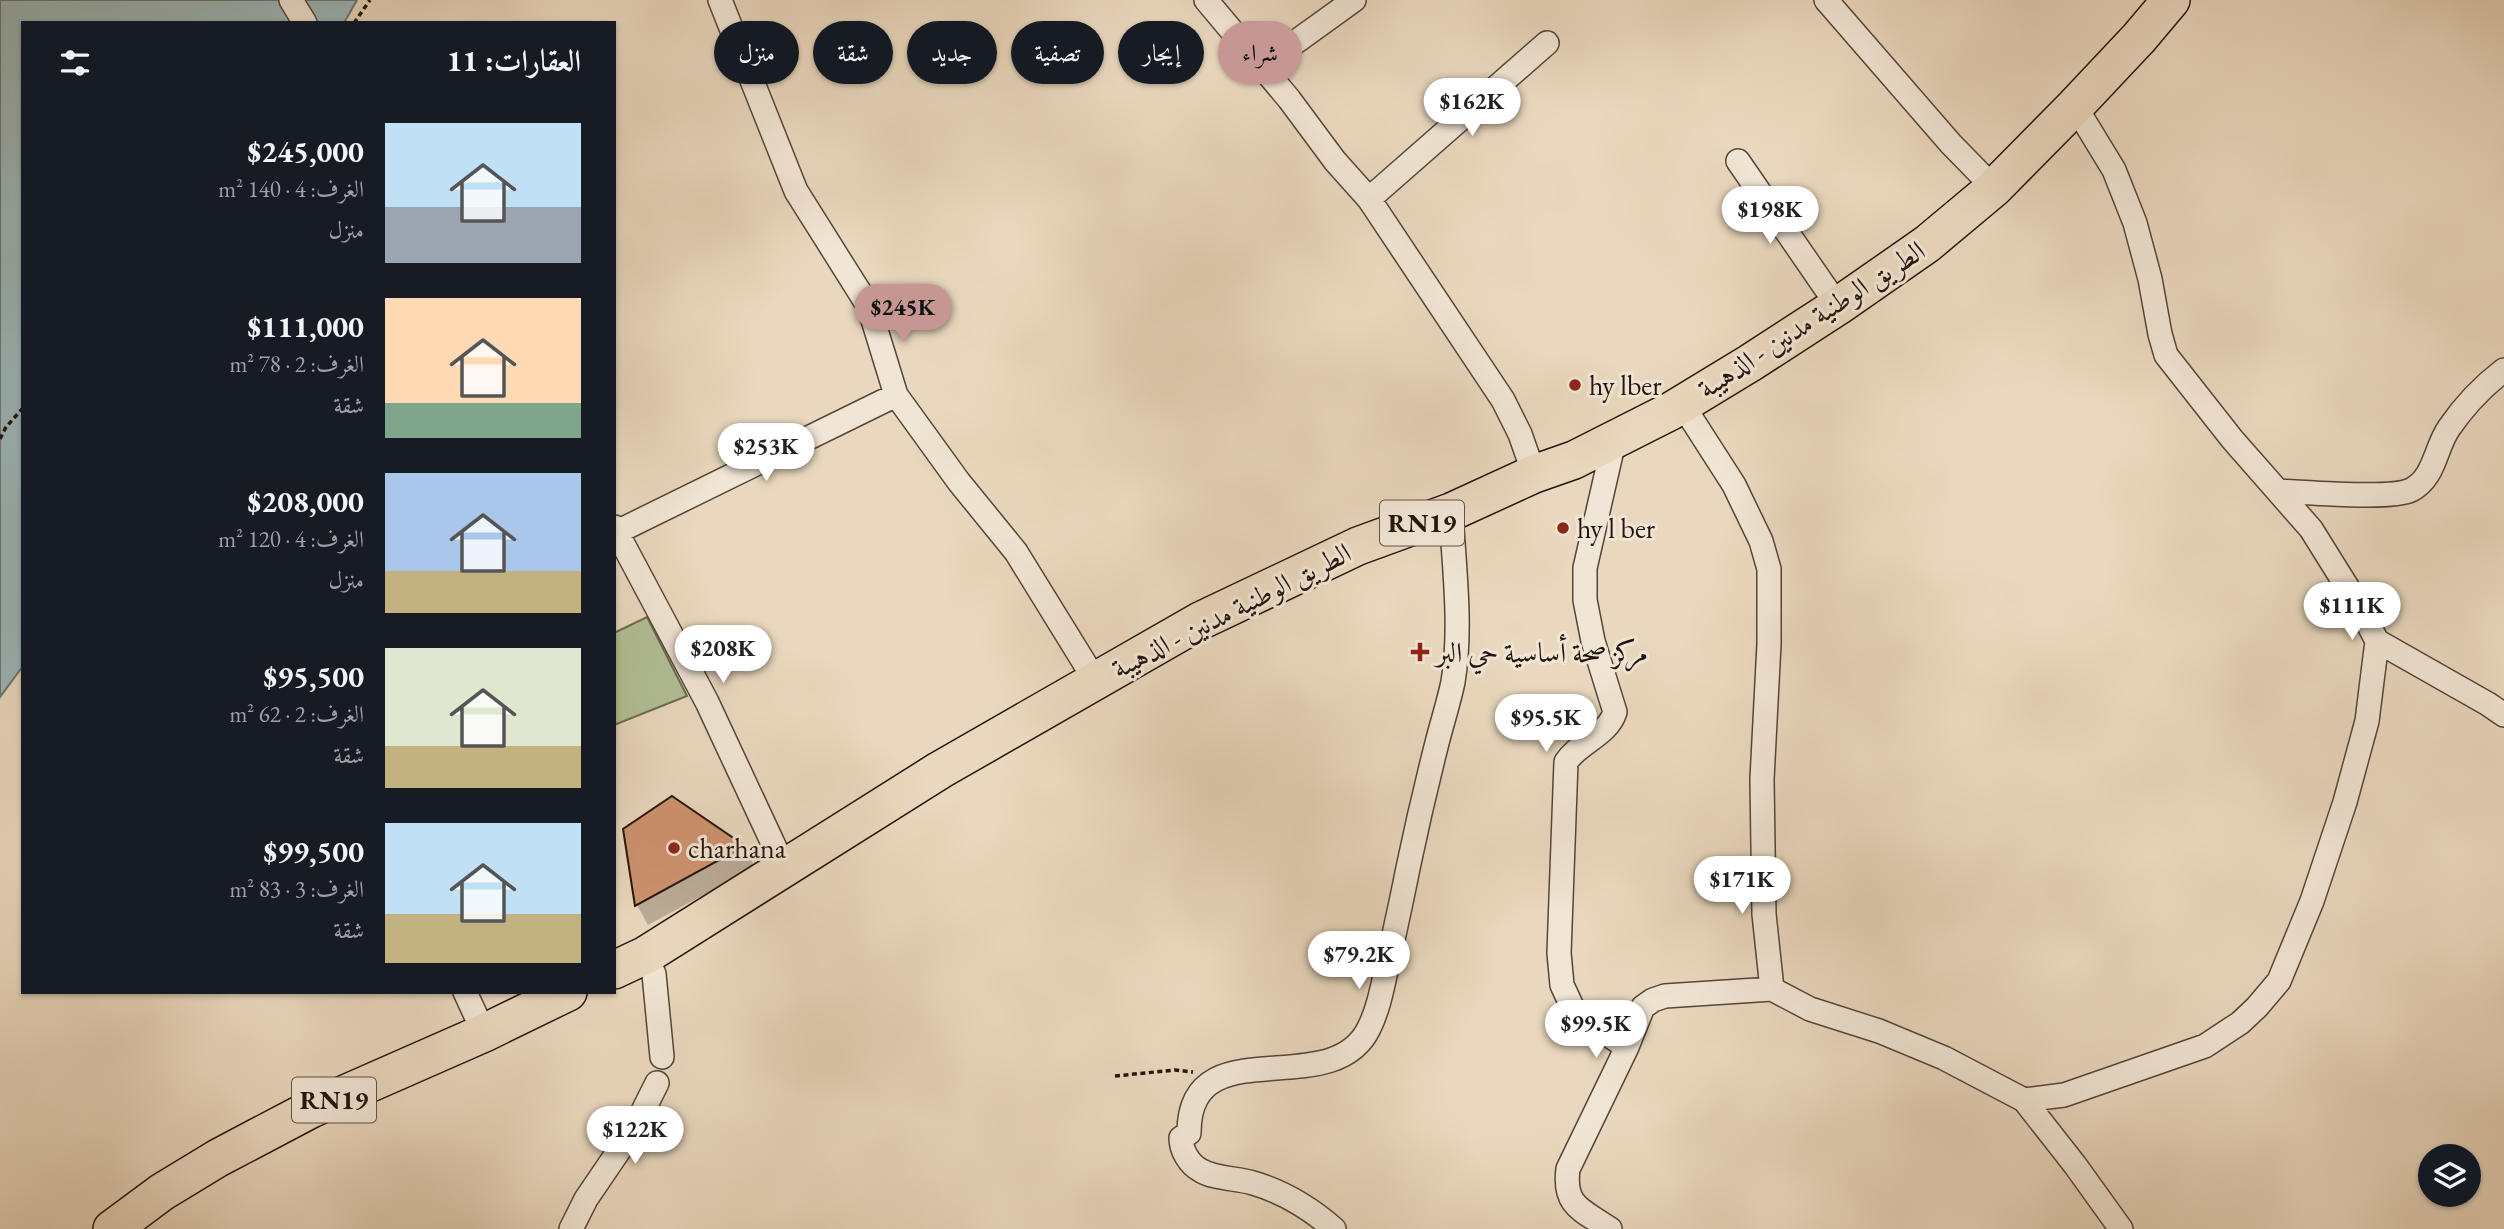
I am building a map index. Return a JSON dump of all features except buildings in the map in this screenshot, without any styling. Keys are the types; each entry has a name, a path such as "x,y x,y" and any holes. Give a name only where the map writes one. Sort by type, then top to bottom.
{"main road":[{"name":"الطريق الوطنية مدنين - الذهيبة","path":"630,962 940,770 1200,621 1358,546 1451,512 1534,474 1574,460 1682,404 1838,306 1927,244 1994,188 2075,106 2171,0"},
{"name":"RN19","path":"112,1229 162,1192 218,1158 311,1110 484,1033 564,994"}],"street":[{"path":"291,0 303,21"},
{"path":"720,0 796,191 869,307 896,395 959,482 1016,552 1095,680"},
{"path":"1302,37 1354,0"},
{"path":"1826,0 1951,144 1994,188"},
{"path":"1212,2 1227,21"},
{"path":"1369,199 1546,43"},
{"path":"1275,84 1335,161 1369,199 1503,400 1520,434 1534,474"},
{"path":"2024,1100 2064,1095 2205,1046 2240,1023 2279,981 2312,901 2345,802 2367,721 2376,641 2359,606 2311,529 2177,372 2166,355 2135,223 2114,170 2075,106"},
{"path":"1738,161 1838,306"},
{"path":"2278,491 2391,495 2409,491 2423,482 2448,429 2486,383 2504,370"},
{"path":"784,867 707,702 616,529 896,395"},
{"path":"1682,404 1734,485 1762,541 1769,569 1770,633 1762,779 1764,914 1772,989"},
{"path":"1614,441 1585,568 1585,600 1593,641 1615,712 1607,726 1571,754 1566,762 1559,961 1562,985 1575,1013 1627,1047"},
{"path":"1334,1229 1286,1195 1253,1183 1202,1171 1190,1163 1181,1138 1189,1133 1189,1116 1201,1089 1220,1076 1312,1064 1343,1057 1356,1048 1369,1028 1381,995 1416,827 1453,682 1457,634 1451,512"},
{"path":"2376,641 2504,715"},
{"path":"630,962 654,974 662,1057"},
{"path":"1610,1229 1572,1203 1567,1180 1568,1169 1627,1047 1643,1007 1653,1000 1707,992 1772,989 1810,1009 1879,1031 1944,1058 2024,1100 2120,1229"},
{"path":"466,994 484,1033"},
{"path":"571,1229 586,1199 635,1127 657,1083"}],"path":[{"path":"355,21 370,0"},
{"path":"0,439 6,427 21,410"},
{"path":"1115,1076 1175,1070 1220,1076"}],"green space":[{"path":"647,617 687,696 616,724 616,632"}],"water":[{"path":"0,0 357,0 345,21 21,21 21,669 0,697"}],"place":[{"name":"hy lber","path":"1575,385"},
{"name":"hy l ber","path":"1563,528"},
{"name":"مركز صحة أساسية حي البر","path":"1420,652"},
{"name":"charhana","path":"674,848"}]}
